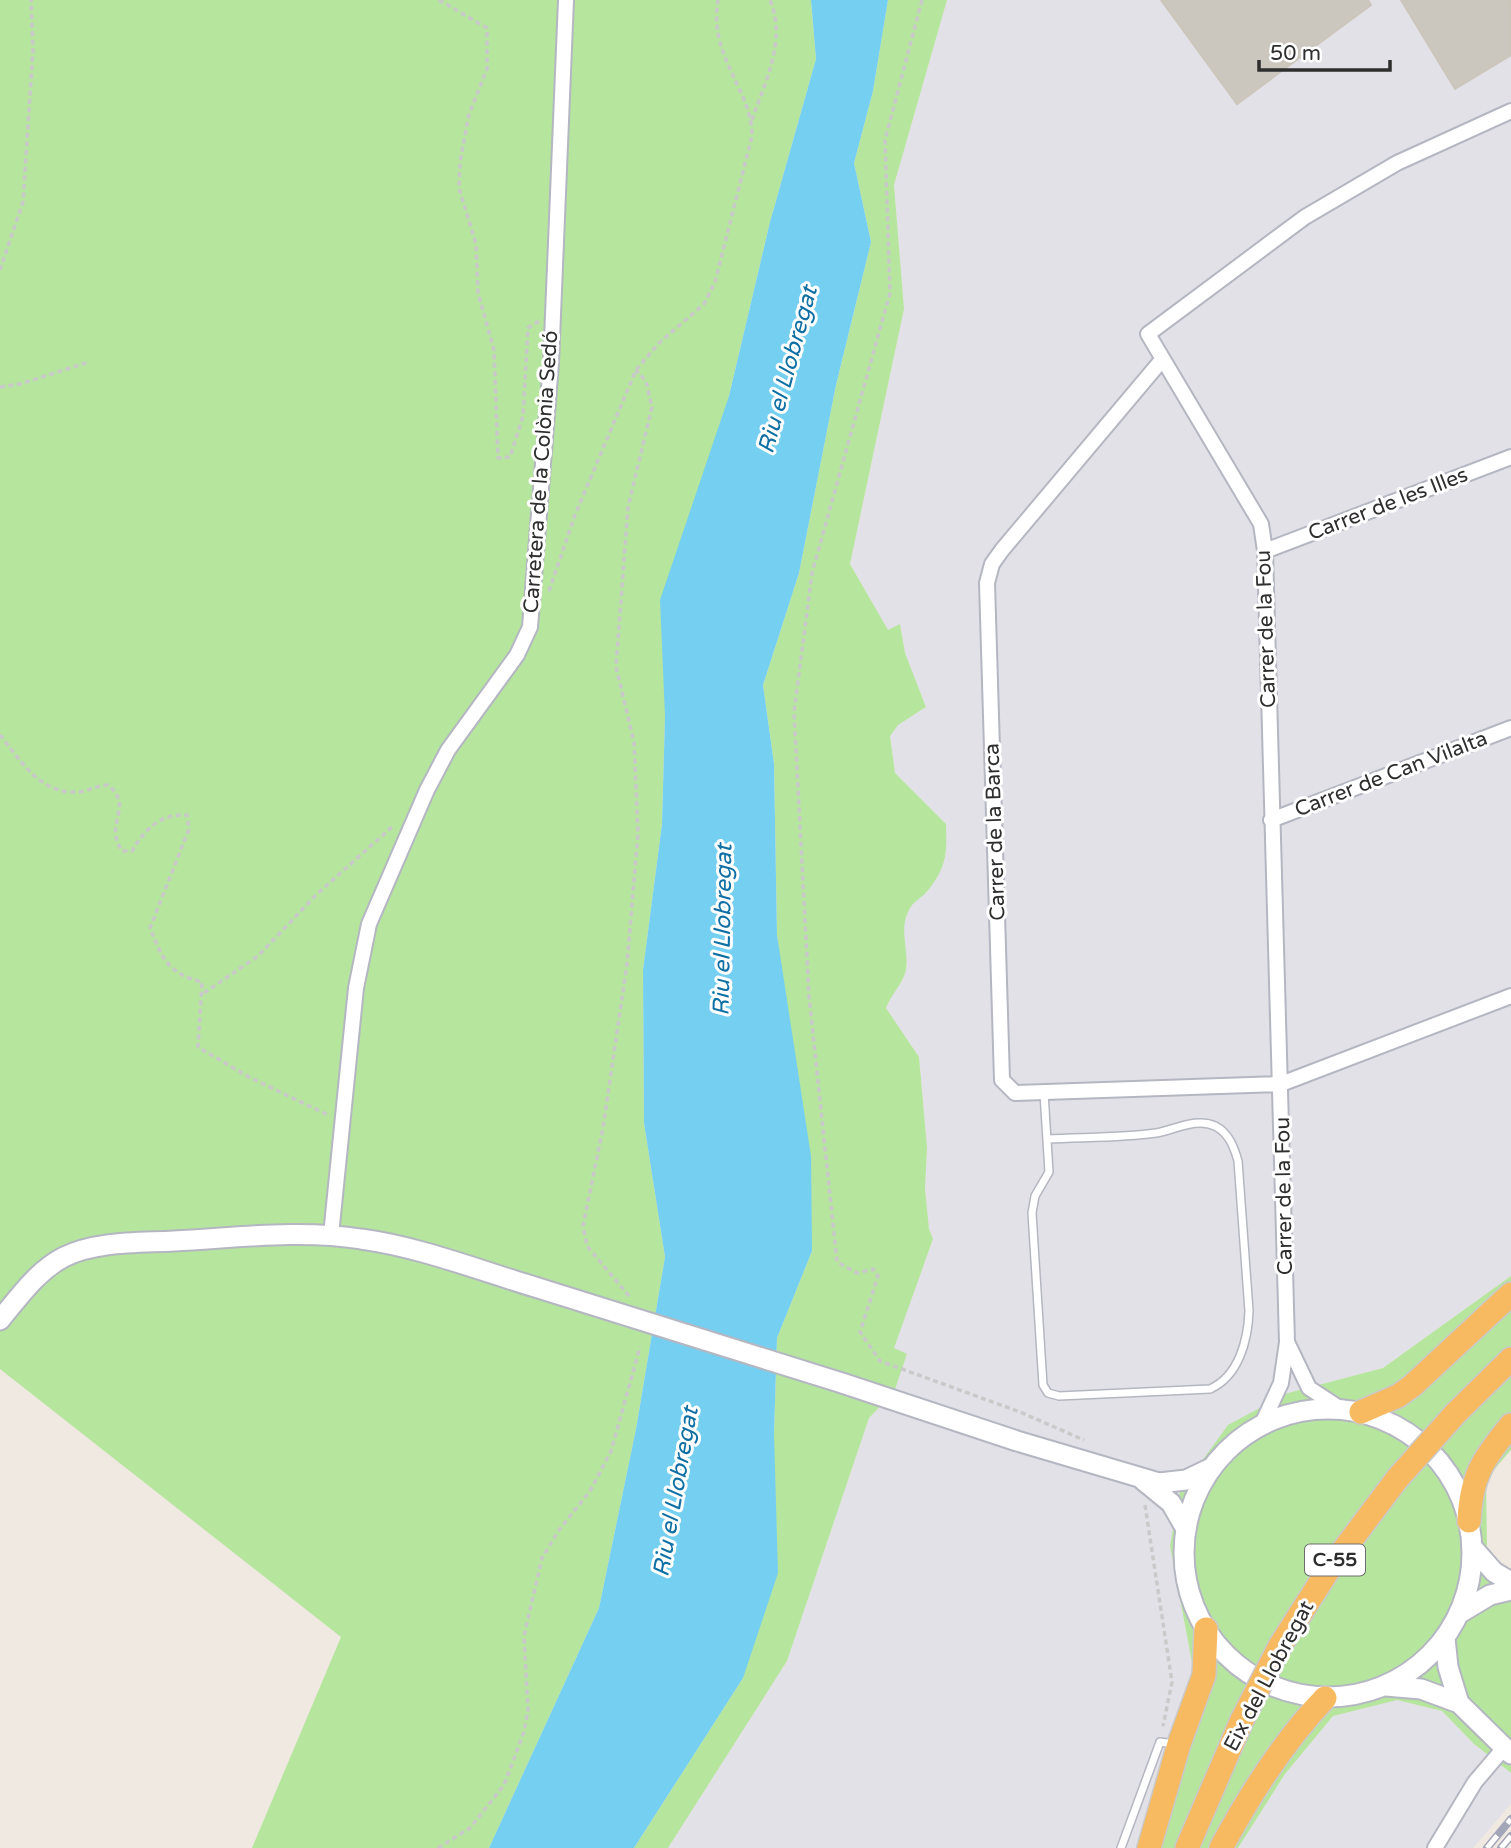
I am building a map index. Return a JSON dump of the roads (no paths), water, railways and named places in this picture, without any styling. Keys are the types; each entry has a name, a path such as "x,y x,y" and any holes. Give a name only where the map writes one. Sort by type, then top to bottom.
{"highway":[{"path":"1351,1410 1398,1396 1412,1386 1511,1294"},
{"name":"Eix del Llobregat","path":"1187,1848 1242,1720 1280,1646 1333,1563 1397,1479 1455,1414 1511,1359"},
{"path":"1469,1521 1472,1486 1477,1471 1486,1454 1511,1425"},
{"path":"1149,1848 1169,1743 1204,1675 1206,1629"},
{"path":"1221,1848 1272,1763 1298,1726 1325,1698"}],"main road":[{"path":"0,1320 40,1273 62,1259 92,1247 331,1235 420,1252 1140,1478 1172,1483 1186,1480 1212,1467"},
{"path":"1351,1410 1391,1423 1418,1440 1441,1463 1459,1490 1469,1521 1473,1548 1469,1581 1460,1613 1445,1638 1428,1657 1386,1686 1356,1695 1325,1698 1285,1691 1248,1673 1218,1646 1206,1629 1189,1591 1184,1550 1186,1530 1200,1487 1226,1450 1262,1424 1293,1413 1351,1410"},
{"path":"1140,1478 1171,1503 1186,1530"},
{"path":"1473,1548 1494,1572 1511,1582"},
{"path":"1460,1613 1490,1595 1511,1590"},
{"path":"1445,1638 1450,1677 1459,1703"},
{"path":"1386,1686 1421,1689 1459,1703 1508,1751"}],"street":[{"name":"Carretera de la Colònia Sedó","path":"331,1235 356,988 369,924 427,790 449,750 517,655 530,627 553,313 566,0"},
{"name":"Carrer de la Fou","path":"1262,1424 1281,1383 1287,1342 1265,551 1261,524 1161,361 1148,334 1305,216 1397,163 1511,111"},
{"name":"Carrer de la Barca","path":"1161,361 1002,550 992,564 987,583 1002,1080 1015,1093 1281,1084 1511,996"},
{"name":"Carrer de les Illes","path":"1265,551 1511,457"},
{"name":"Carrer de Can Vilalta","path":"1271,820 1511,728"},
{"name":"Carrer de la Fou","path":"1287,1342 1309,1388 1351,1410"},
{"path":"1435,1848 1475,1782 1508,1751"}],"lane":[{"path":"1044,1093 1049,1172 1035,1196 1032,1213 1043,1385 1048,1393 1059,1396 1210,1389 1223,1383 1233,1371 1248,1333 1234,1147 1213,1125 1200,1123 1156,1133 1047,1139"},
{"path":"1121,1848 1169,1743"}],"water":[{"name":"Riu el Llobregat","path":"811,0 888,0 873,91 854,163 871,242 836,385 799,573 763,685 774,764 777,935 811,1156 812,1251 777,1338 774,1434 778,1573 743,1678 634,1848 489,1848 599,1608 636,1429 665,1257 644,1123 643,970 662,824 665,716 660,600 729,396 770,222 816,59"}],"railway":[{"path":"1487,1848 1511,1819"},
{"path":"1501,1848 1511,1836"}]}
